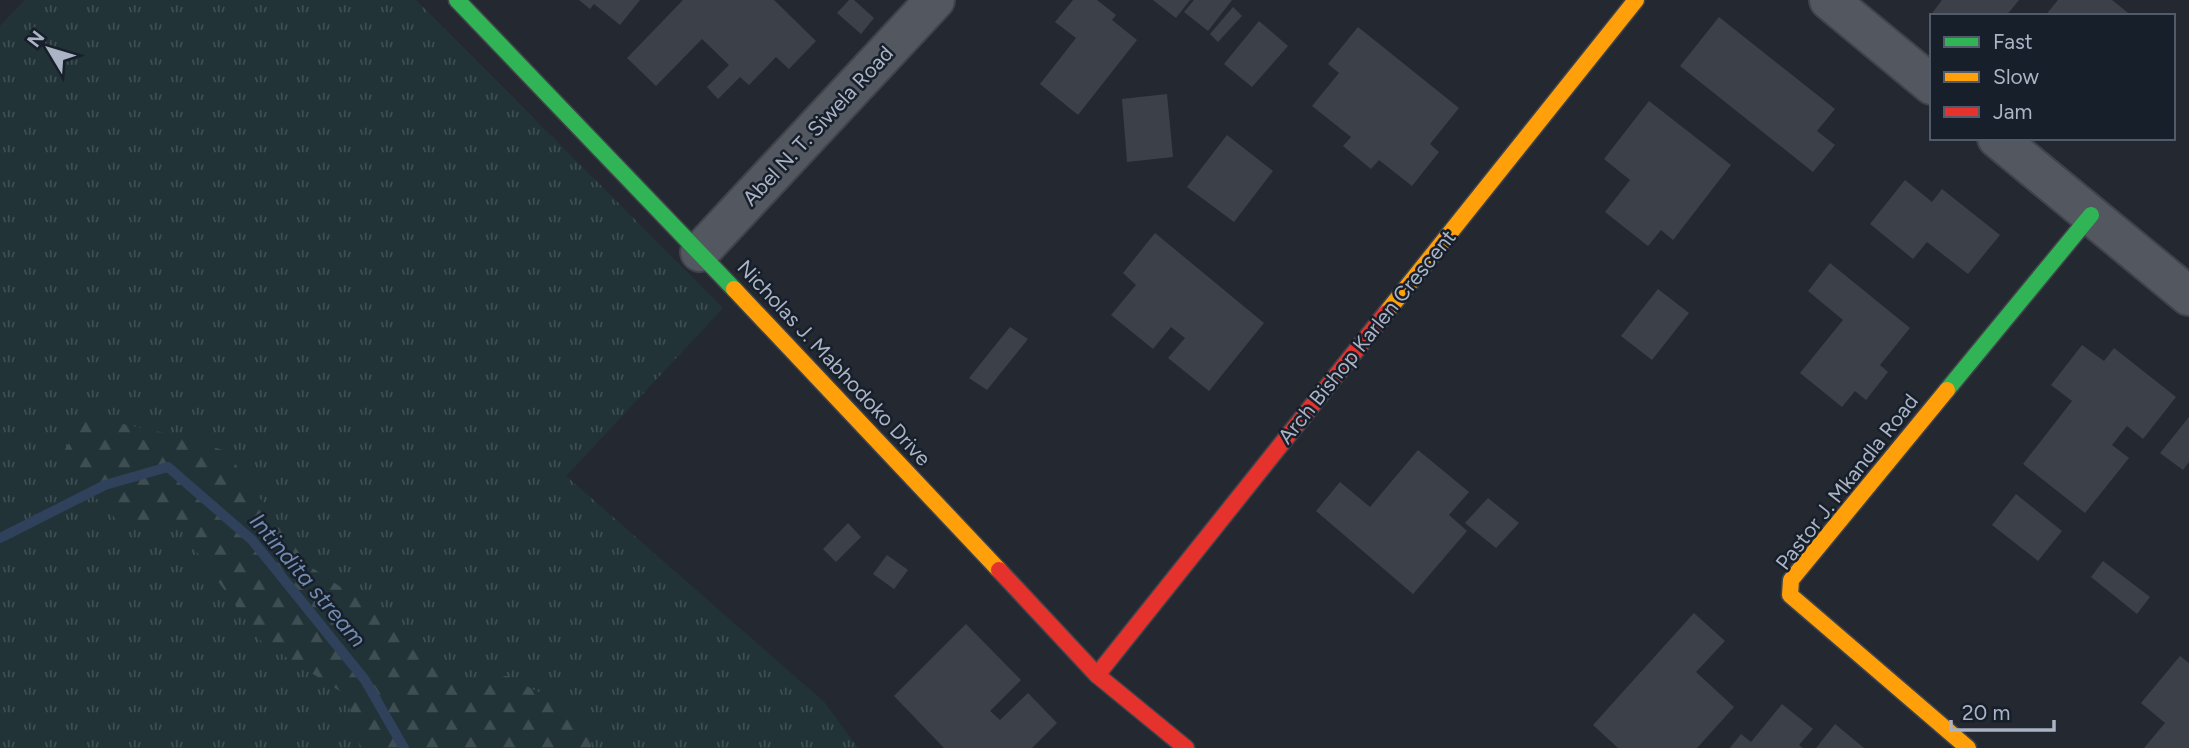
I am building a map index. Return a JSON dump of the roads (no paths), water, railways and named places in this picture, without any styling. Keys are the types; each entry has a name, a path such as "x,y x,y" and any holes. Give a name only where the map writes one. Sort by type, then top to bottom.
{"street":[{"name":"Nicholas J. Mabhodoko Drive","path":"457,0 700,252 1097,675 1186,748"},
{"name":"Abel N. T. Siwela Road","path":"700,252 935,0"},
{"name":"Arch Bishop Karlen Crescent","path":"1097,675 1636,0"},
{"path":"1829,0 1930,83"},
{"path":"1999,140 2189,296"},
{"name":"Pastor J. Mkandla Road","path":"1968,748 1790,595 1790,586 1795,575 2091,215"}],"waterway":[{"name":"Intindita stream","path":"0,538 105,485 168,467 252,540 365,680 404,748"}]}
